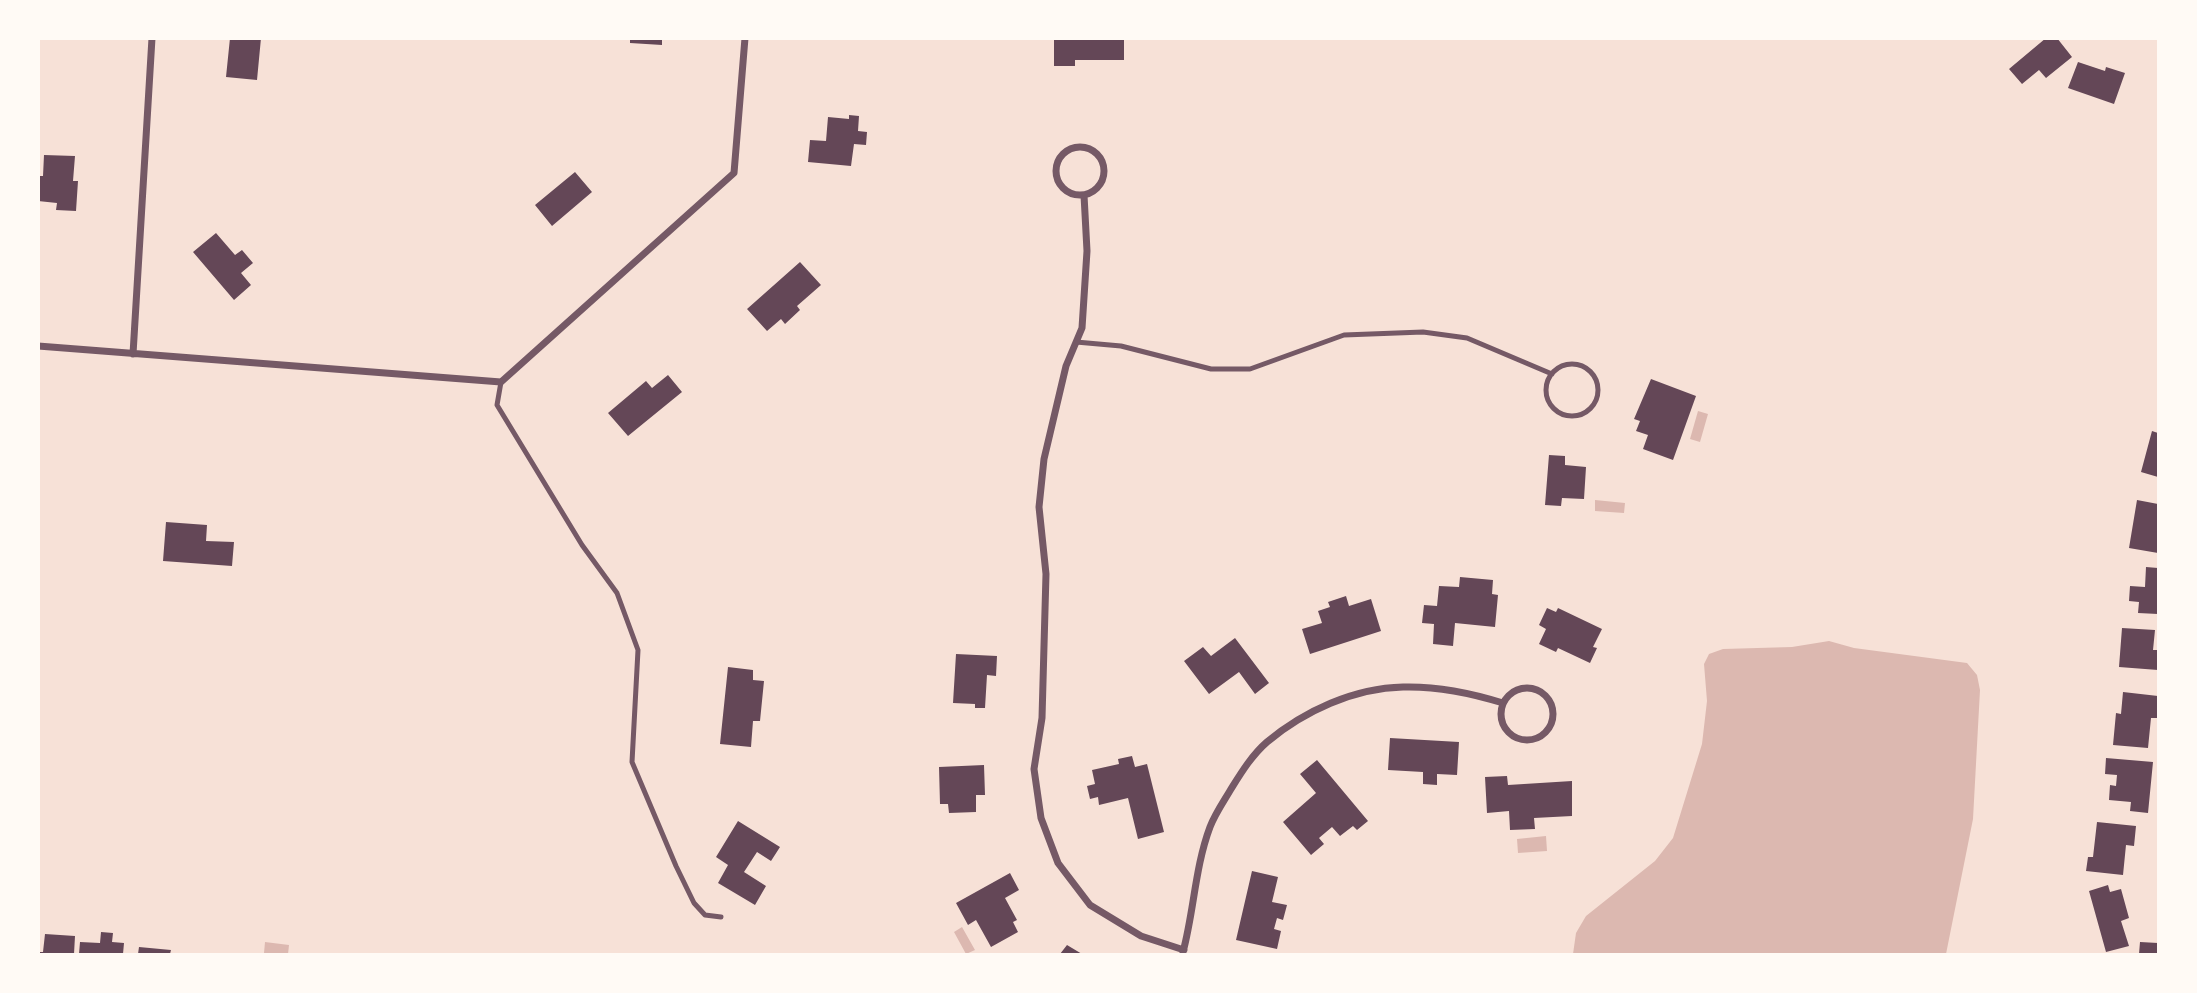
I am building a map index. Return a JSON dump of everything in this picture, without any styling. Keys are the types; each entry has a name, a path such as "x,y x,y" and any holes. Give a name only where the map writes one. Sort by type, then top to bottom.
{"street":[{"path":"132,354 152,38"},
{"path":"38,346 500,382 734,173 745,38"},
{"path":"1075,148 1090,149 1097,154 1104,167 1104,175 1097,188 1084,195 1068,192 1057,179 1057,163 1068,150 1075,148"},
{"path":"1084,195 1087,251 1082,328 1066,366 1044,459 1040,507 1046,574 1042,718 1034,769 1041,818 1058,863 1090,905 1141,936 1183,952 1198,871 1211,825 1242,772 1265,744 1308,713 1341,699 1377,690 1402,687 1437,688 1472,693 1503,703"},
{"path":"1523,688 1539,691 1546,696 1553,712 1549,728 1537,739 1528,741 1511,735 1501,720 1503,703 1515,691 1523,688"}],"lane":[{"path":"1076,342 1121,346 1211,369 1250,369 1344,335 1423,332 1467,338 1552,374"},
{"path":"1565,365 1582,366 1589,370 1597,385 1595,401 1590,408 1583,413 1566,415 1552,406 1546,390 1552,374 1565,365"},
{"path":"500,382 497,405 582,545 617,593 638,650 632,762 694,902 705,915 721,917"}],"shaded area":[{"path":"1698,411 1708,414 1700,442 1690,439"},
{"path":"1595,500 1625,503 1624,513 1595,511"},
{"path":"1829,641 1854,648 1967,663 1977,675 1980,690 1973,819 1946,954 1573,954 1576,933 1586,916 1655,861 1673,838 1702,744 1707,701 1704,664 1709,654 1723,649 1792,647"},
{"path":"1546,836 1547,851 1518,853 1517,839"},
{"path":"962,927 975,950 966,954 954,932"},
{"path":"265,942 289,945 288,954 264,953"}],"building":[{"path":"230,38 261,38 257,80 226,77"},
{"path":"630,38 662,38 662,45 630,43"},
{"path":"1054,38 1124,38 1124,60 1075,60 1075,66 1054,66"},
{"path":"2046,38 2057,38 2072,57 2046,78 2039,70 2022,84 2009,69"},
{"path":"2078,62 2105,71 2106,67 2125,73 2114,104 2068,88"},
{"path":"849,115 859,116 858,131 867,132 866,145 854,144 851,166 808,162 810,140 826,141 828,117 849,119"},
{"path":"44,155 75,156 73,181 78,181 76,211 56,210 57,203 38,201 38,176 43,176"},
{"path":"575,172 592,192 552,226 535,205"},
{"path":"216,233 235,255 242,250 253,263 241,273 251,285 234,300 193,252"},
{"path":"800,262 821,285 797,306 800,310 785,324 781,319 767,331 747,309"},
{"path":"668,375 682,392 628,436 608,413 646,381 652,388"},
{"path":"1651,379 1696,396 1673,460 1643,449 1648,435 1636,431 1640,421 1634,419"},
{"path":"2152,431 2158,433 2158,477 2141,472"},
{"path":"1549,455 1565,456 1565,465 1586,467 1584,499 1562,498 1561,506 1545,505"},
{"path":"2137,500 2158,504 2158,553 2129,548"},
{"path":"166,522 207,525 206,541 234,542 232,566 163,561"},
{"path":"2146,567 2158,568 2158,614 2138,613 2139,602 2129,601 2130,586 2145,587"},
{"path":"1460,577 1493,580 1492,594 1498,595 1495,627 1455,623 1453,646 1433,644 1434,624 1422,623 1424,605 1437,606 1439,586 1459,587"},
{"path":"1346,596 1349,606 1371,599 1381,631 1310,654 1302,629 1322,623 1318,611 1330,607 1328,602"},
{"path":"1547,608 1556,612 1558,608 1602,629 1593,647 1597,648 1590,663 1558,648 1556,652 1539,644 1546,629 1539,625"},
{"path":"2122,628 2155,630 2153,650 2158,650 2158,670 2119,667"},
{"path":"1235,638 1269,683 1255,694 1239,672 1209,694 1184,661 1203,647 1211,656"},
{"path":"956,654 997,656 996,676 987,675 985,708 975,708 975,704 953,703"},
{"path":"728,667 753,670 753,680 764,681 760,721 753,721 751,747 720,744"},
{"path":"2123,692 2158,696 2158,718 2151,718 2148,748 2113,745 2116,713 2121,714"},
{"path":"1390,738 1459,742 1457,775 1437,774 1437,785 1423,784 1423,772 1388,770"},
{"path":"1132,756 1135,767 1147,764 1164,832 1138,839 1128,798 1099,805 1098,797 1090,799 1087,786 1095,784 1092,770 1119,764 1118,759"},
{"path":"2106,758 2153,762 2148,813 2130,811 2131,802 2109,800 2110,785 2116,786 2117,775 2105,774"},
{"path":"1317,760 1368,821 1357,830 1353,826 1340,836 1332,827 1319,838 1324,844 1311,855 1283,822 1316,793 1300,774"},
{"path":"984,765 985,795 976,795 976,812 949,813 948,804 940,804 939,767"},
{"path":"1507,776 1508,785 1572,781 1572,816 1534,818 1535,829 1510,830 1509,811 1487,813 1485,777"},
{"path":"738,821 780,847 771,861 757,852 744,872 766,886 755,905 718,883 728,865 716,857"},
{"path":"2097,822 2136,826 2134,846 2126,845 2123,875 2086,871 2088,857 2093,857"},
{"path":"1252,871 1278,877 1272,902 1287,905 1283,920 1277,918 1274,929 1281,931 1277,949 1236,940"},
{"path":"1010,873 1019,890 1005,898 1017,920 1013,922 1018,932 991,947 976,920 968,925 956,903"},
{"path":"2108,885 2110,892 2121,889 2129,918 2121,921 2129,946 2106,952 2089,891"},
{"path":"101,932 113,933 112,942 124,943 123,954 79,954 80,942 100,943"},
{"path":"45,934 75,936 74,954 38,954 43,952"},
{"path":"2140,942 2158,943 2158,954 2139,954"},
{"path":"1067,945 1082,954 1060,954"},
{"path":"139,947 171,950 170,954 138,954"}]}
